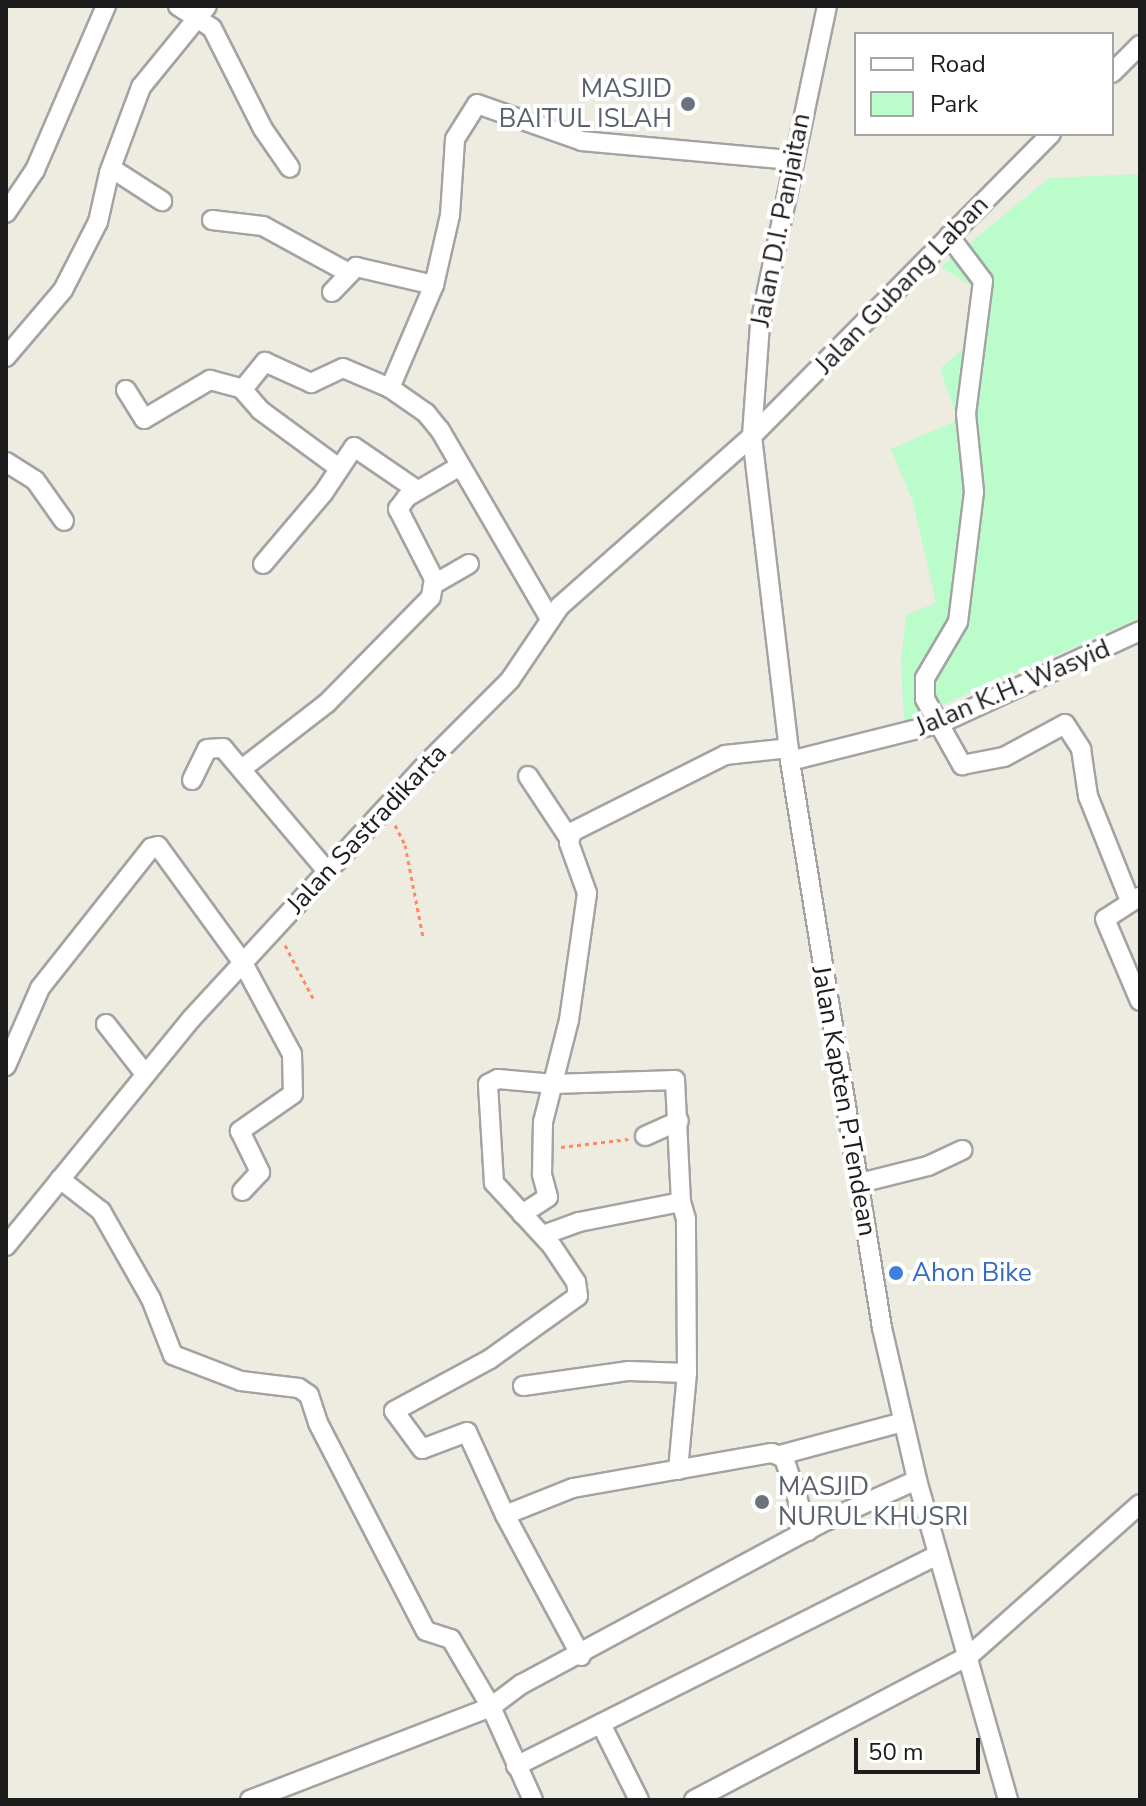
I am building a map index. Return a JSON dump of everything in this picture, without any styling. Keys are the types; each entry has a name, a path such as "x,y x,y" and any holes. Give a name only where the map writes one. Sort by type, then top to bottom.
{"street":[{"path":"6,213 35,170 106,6"},
{"path":"178,6 203,11"},
{"name":"Jalan D.I. Panjaitan","path":"752,436 760,324 791,160 827,6"},
{"path":"203,11 263,129 290,168"},
{"path":"7,353 63,290 98,222 111,168 141,87 203,11"},
{"path":"1114,72 1138,55"},
{"path":"390,388 434,285 450,215 455,139 477,104 582,141 791,160"},
{"name":"Jalan Gubang Laban","path":"752,436 1049,136"},
{"path":"111,168 162,201"},
{"path":"212,220 263,226 347,272 366,269 434,285"},
{"path":"949,236 978,269 983,302 966,414 974,492 958,622 923,687 926,703 941,723 962,765 1004,757 1065,724 1081,749 1088,796 1135,899 1105,919 1140,1001"},
{"path":"332,292 347,272"},
{"path":"242,389 265,362 311,383 343,368 390,388 426,413 550,619"},
{"path":"126,390 144,419 210,380 242,389 260,410 339,468"},
{"name":"Jalan Sastradikarta","path":"6,1246 145,1074 243,963 386,807 510,680 550,619 752,436"},
{"name":"Jalan Kapten P.Tendean","path":"752,436 789,754 822,981 860,1183 882,1328 937,1555 970,1655 1008,1800"},
{"path":"263,564 357,446 417,490"},
{"path":"6,462 42,487 64,521"},
{"path":"436,583 398,515 400,504 417,490 460,466"},
{"path":"243,768 327,703 424,605 436,583 469,564"},
{"name":"Jalan K.H. Wasyid","path":"569,838 577,828 725,755 789,754 941,723 1140,631"},
{"path":"192,780 213,745 243,768 327,871"},
{"path":"522,1214 548,1199 541,1148 587,893 569,838 528,776"},
{"path":"6,1066 40,988 154,846 243,963 292,1054 293,1094 243,1126 241,1138 260,1172 242,1191"},
{"path":"106,1024 145,1074"},
{"path":"581,1656 505,1515 467,1432 422,1449 394,1411 490,1359 575,1302 576,1282 543,1235 492,1178 488,1084 498,1079 554,1084 634,1084 671,1078 677,1086 681,1202 686,1219 687,1373 678,1470"},
{"path":"645,1136 679,1121"},
{"path":"860,1183 928,1166 962,1150"},
{"path":"60,1179 101,1211 151,1299 173,1355 241,1381 299,1388 309,1395 318,1423 426,1631 451,1639 491,1707 533,1800"},
{"path":"543,1235 579,1222 681,1202"},
{"path":"523,1386 629,1371 687,1373"},
{"path":"505,1515 556,1492 780,1455 903,1422"},
{"path":"780,1455 808,1531"},
{"path":"250,1800 491,1707 522,1684 581,1656 808,1531 917,1480"},
{"path":"694,1800 970,1655 1140,1504"},
{"path":"516,1766 937,1555"},
{"path":"601,1724 639,1800"}],"path":[{"path":"386,807 405,845 423,937"},
{"path":"276,928 314,1000"},
{"path":"541,1148 645,1136"}],"green space":[{"path":"1140,174 1140,618 904,722 901,659 906,615 936,603 913,502 891,449 958,420 940,369 972,341 979,291 941,267 1049,178"}],"place":[{"name":"MASJID BAITUL ISLAH","path":"688,104"},
{"name":"Ahon Bike","path":"896,1273"},
{"name":"MASJID NURUL KHUSRI","path":"762,1502"}]}
